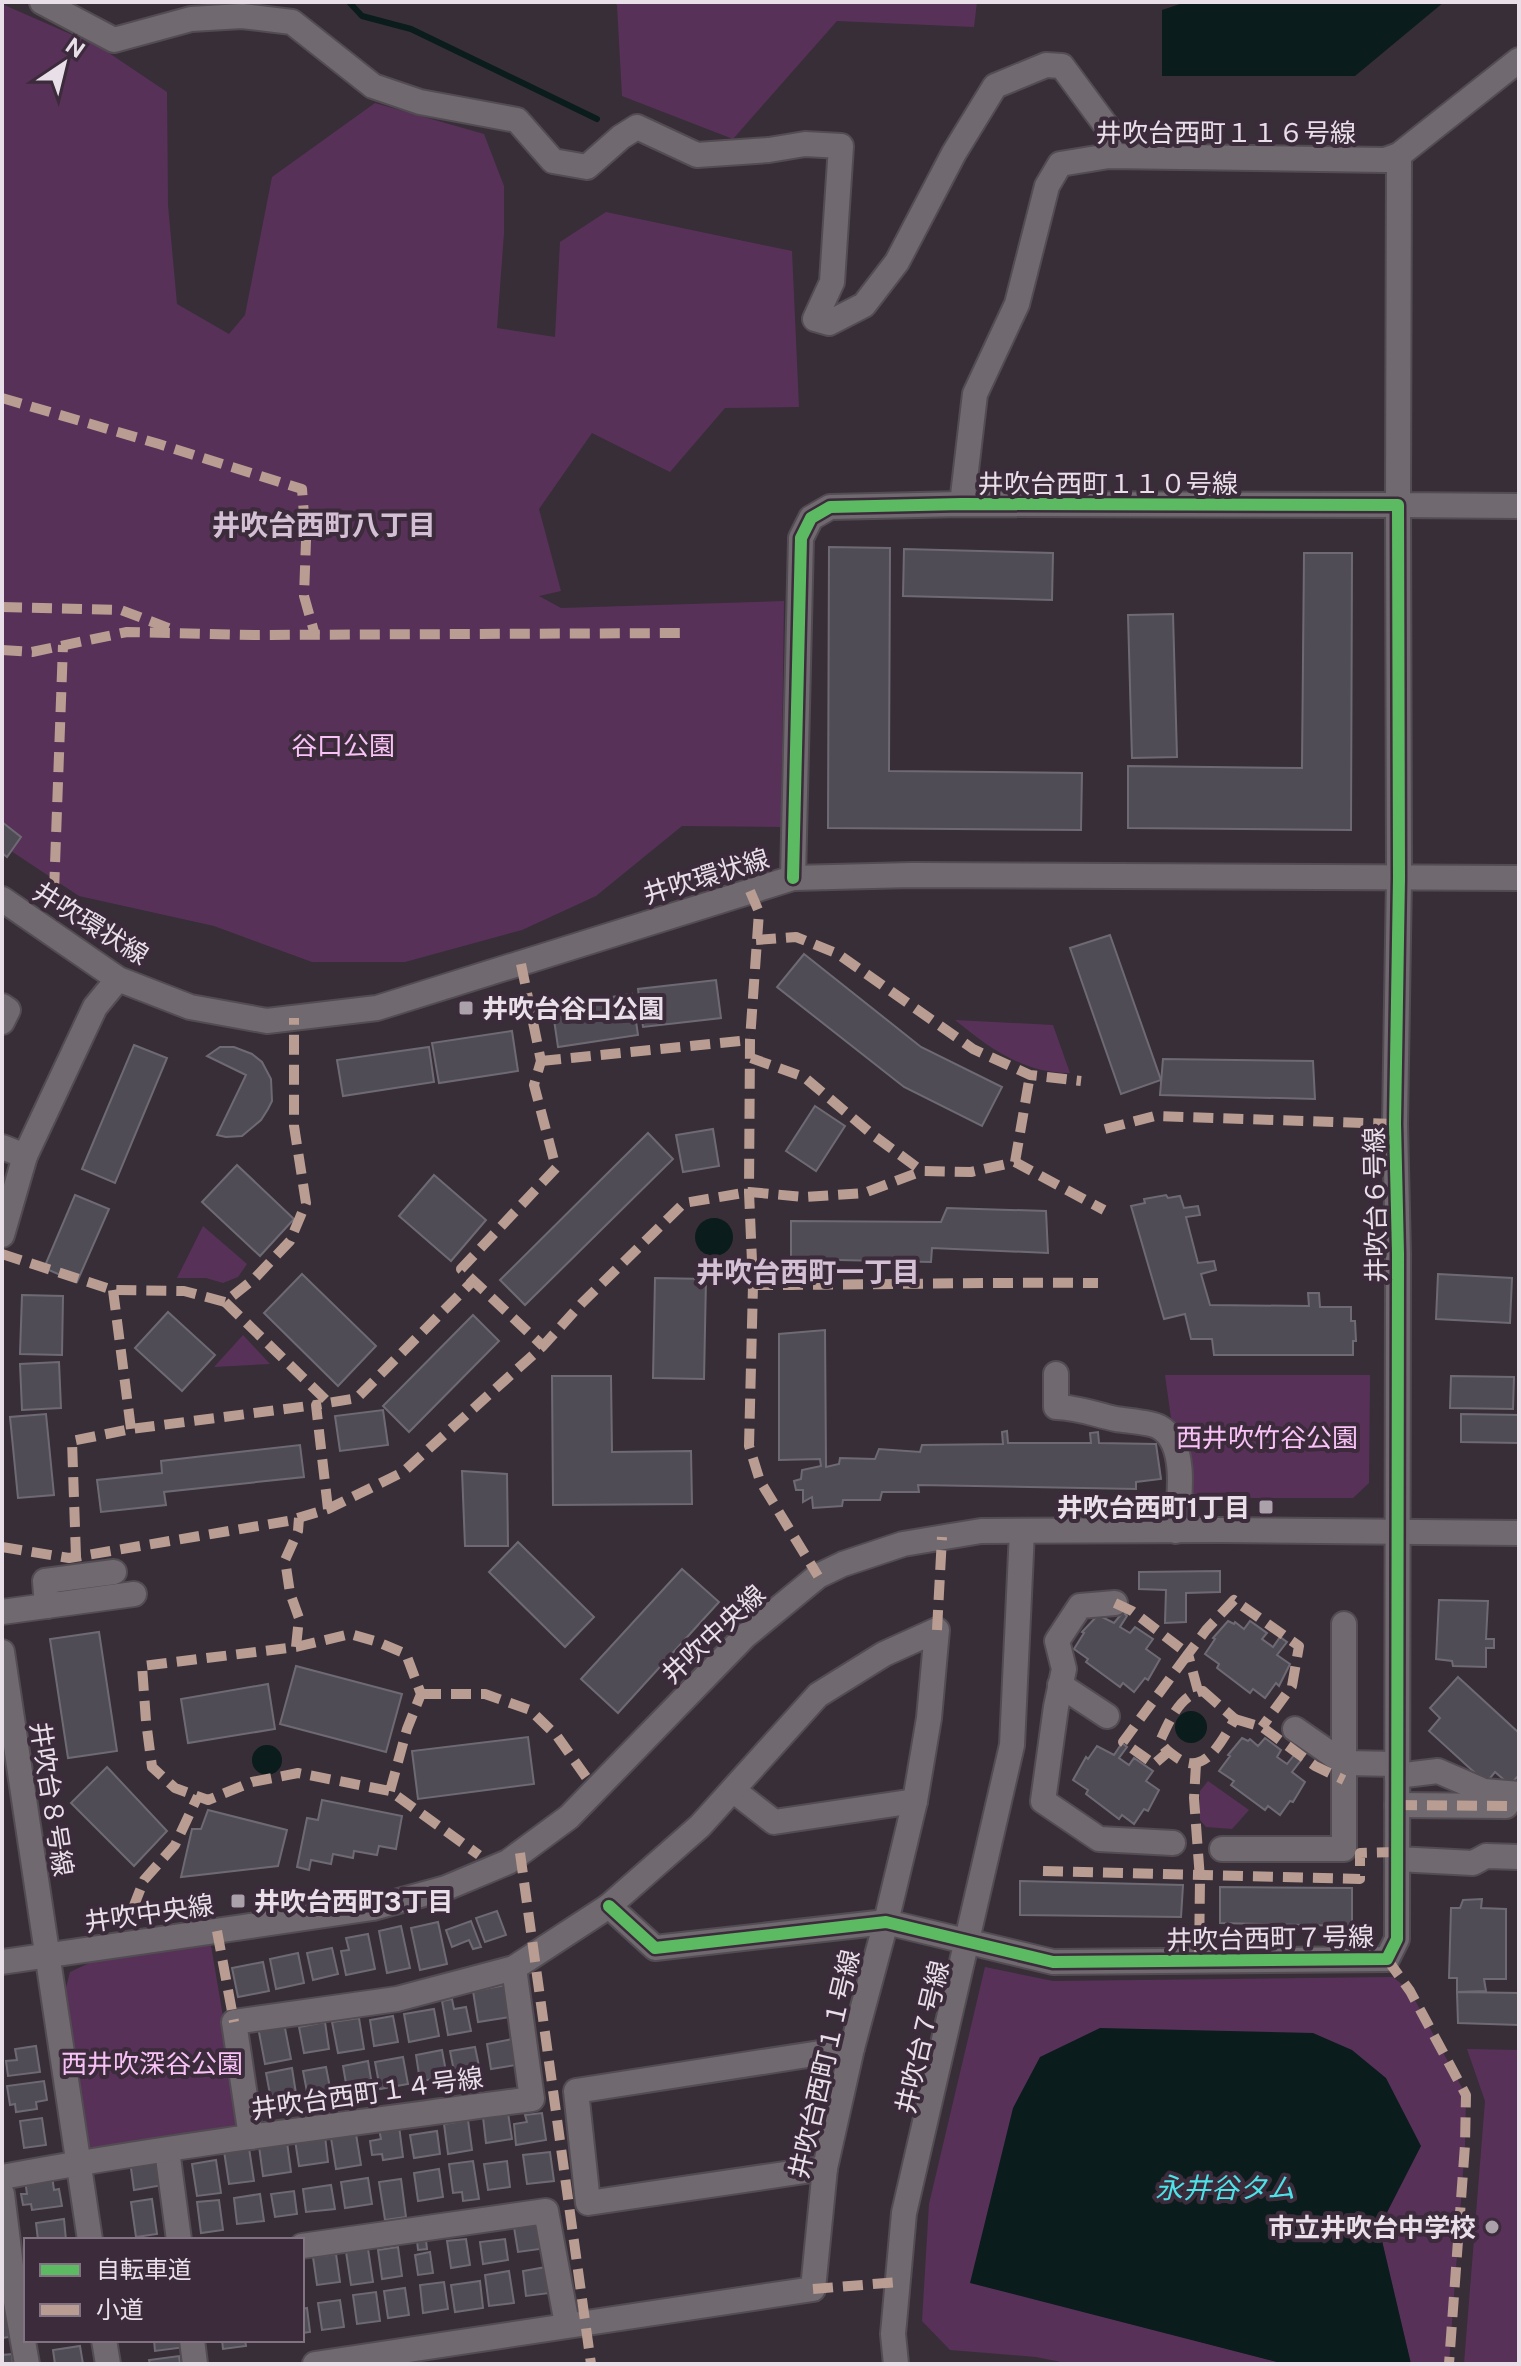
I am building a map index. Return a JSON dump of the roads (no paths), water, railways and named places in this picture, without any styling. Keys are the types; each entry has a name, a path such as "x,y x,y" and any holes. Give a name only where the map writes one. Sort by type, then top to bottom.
{"street":[{"path":"42,2 114,40 191,19 242,16 292,22 373,86 420,102 517,120 553,161 587,167 637,127 697,155 805,144 841,146 832,282 815,319 829,323 864,305 897,262 954,153 995,86 1046,65 1062,66 1110,131 1109,156"},
{"path":"1399,878 1399,155 1519,60"},
{"name":"井吹台西町１１６号線","path":"962,504 975,394 1017,304 1047,186 1060,164 1109,156 1385,160 1399,155"},
{"name":"井吹台西町１１０号線","path":"793,878 801,538 811,518 830,507 962,504 1519,506"},
{"name":"井吹環状線","path":"2,899 118,979 190,1007 267,1021 377,1008 793,878 912,875 1519,878"},
{"name":"井吹台６号線","path":"1397,1532 1395,1124 1399,878"},
{"path":"2,1235 25,1156 95,1007 118,979"},
{"path":"2,1006 8,1010 2,1022"},
{"path":"2,1147 25,1156"},
{"path":"1056,1374 1056,1407 1071,1407 1159,1427 1175,1444 1181,1481 1176,1531"},
{"name":"井吹中央線","path":"2,1962 373,1908 446,1888 508,1862 569,1817 745,1636 818,1576 843,1564 903,1544 981,1531 1519,1533"},
{"name":"井吹台７号線","path":"896,2364 893,2334 904,2213 1012,1745 1022,1531"},
{"name":"井吹台西町７号線","path":"967,1942 1053,1962 1387,1959 1397,1939 1397,1532"},
{"path":"47,1606 45,1581 114,1572"},
{"path":"2,1612 134,1594"},
{"path":"1115,1603 1080,1606 1057,1641 1064,1669 1043,1801 1099,1839 1173,1843"},
{"path":"1222,1849 1344,1849 1344,1624"},
{"name":"井吹台西町１１号線","path":"251,2137 234,2022 397,1999 514,1968 609,1906 700,1826 818,1695 884,1654 937,1630 929,1718 915,1801 825,2168 813,2289 315,2364"},
{"name":"井吹台８号線","path":"2,1652 12,1782 48,1956 90,2238"},
{"path":"1015,1701 1058,1696 1107,1716"},
{"path":"1295,1729 1344,1763 1397,1770 1438,1771 1484,1791 1519,1794"},
{"path":"733,1790 774,1822 915,1801"},
{"path":"1397,1805 1519,1806"},
{"path":"1397,1859 1473,1863 1486,1856 1519,1857"},
{"path":"609,1906 655,1948 886,1922 967,1942"},
{"name":"井吹台西町１４号線","path":"2,2177 251,2137 532,2099 514,1968"},
{"path":"825,2168 588,2203 576,2091 852,2048"},
{"path":"167,2150 179,2238"},
{"path":"2,2194 8,2291 27,2364"},
{"path":"304,2246 546,2211 567,2324"},
{"path":"104,2342 108,2364"},
{"path":"192,2342 195,2364"}],"water":[{"path":"1186,2 1444,2 1355,76 1162,76 1162,10"},
{"path":"714,1218 728,1223 733,1237 728,1251 714,1256 700,1251 695,1237 700,1223"},
{"path":"1191,1711 1203,1715 1207,1727 1203,1739 1191,1743 1179,1739 1175,1727 1179,1715"},
{"path":"267,1745 278,1749 282,1760 278,1771 267,1775 256,1771 252,1760 256,1749"},
{"name":"永井谷タム","path":"1100,2028 1313,2033 1352,2050 1386,2078 1421,2146 1379,2228 1411,2364 1285,2364 970,2283 1013,2108 1040,2057"}],"waterway":[{"path":"349,2 362,16 411,29 597,119"}],"place":[{"name":"井吹台谷口公園","path":"466,1008"},
{"name":"井吹台西町1丁目","path":"1266,1507"},
{"name":"井吹台西町3丁目","path":"238,1901"},
{"name":"市立井吹台中学校","path":"1492,2227"}],"district":[{"name":"井吹台西町八丁目","path":"324,524"},
{"name":"井吹台西町一丁目","path":"808,1271"}],"park label":[{"name":"谷口公園","path":"343,745"},
{"name":"西井吹竹谷公園","path":"1267,1437"},
{"name":"西井吹深谷公園","path":"152,2063"}]}
